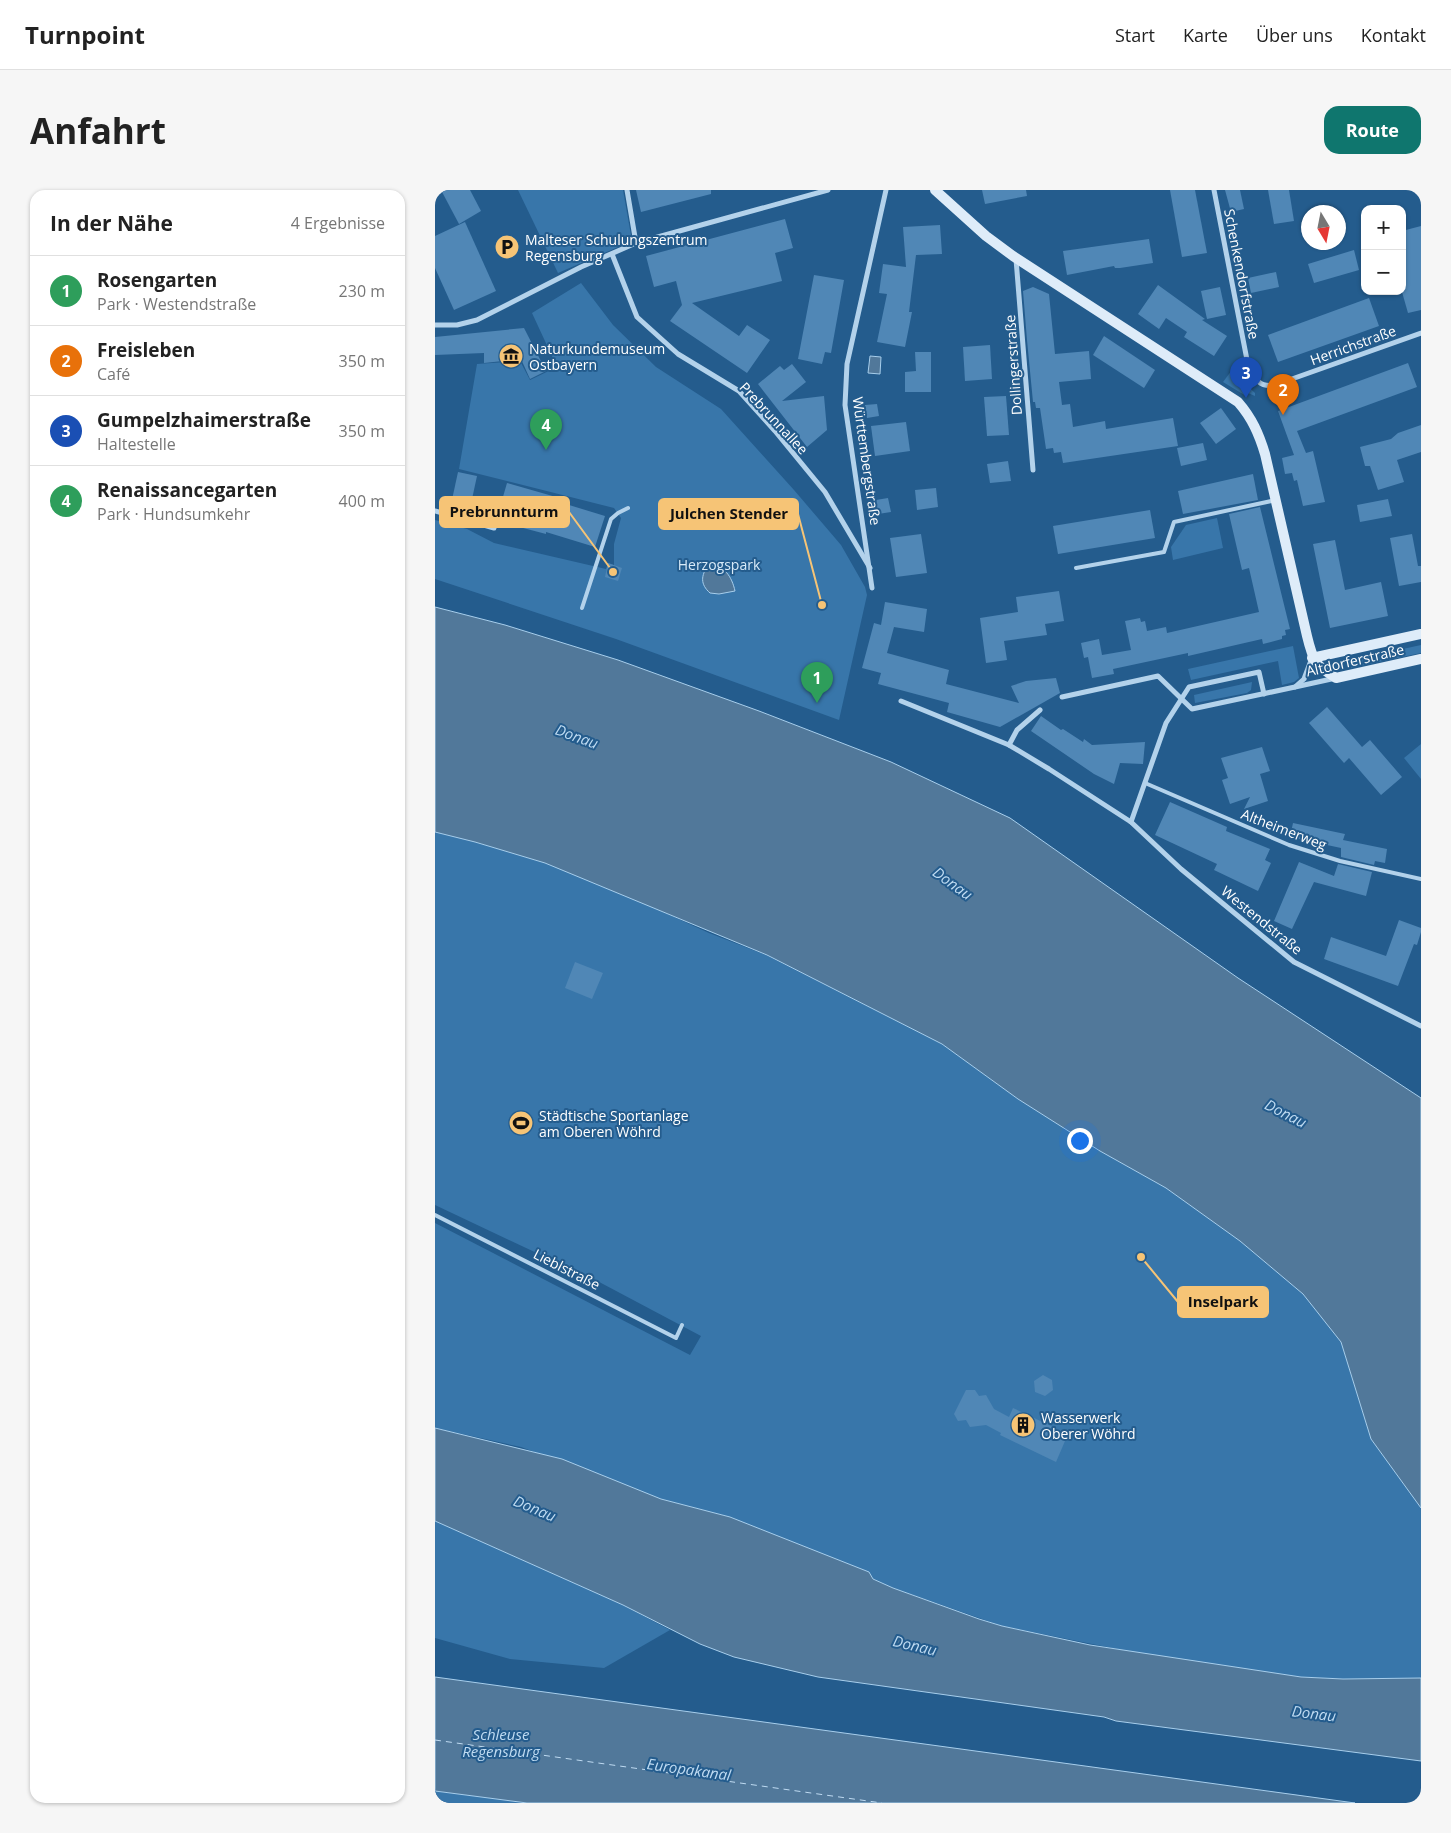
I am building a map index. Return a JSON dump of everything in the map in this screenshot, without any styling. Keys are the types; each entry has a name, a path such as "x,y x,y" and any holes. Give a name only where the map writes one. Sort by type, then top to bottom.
{"street":[{"path":"627,190 636,243"},
{"path":"435,325 457,325 477,320 581,267 636,243 828,190"},
{"name":"Württembergstraße","path":"872,588 845,405 847,364 886,190"},
{"path":"935,190 986,236 1016,258 1238,402 1248,413 1258,432 1276,500 1312,658 1317,666 1336,678"},
{"name":"Schenkendorfstraße","path":"1214,190 1248,365 1257,382 1264,386"},
{"name":"Prebrunnallee","path":"612,254 637,317 678,354 739,391 825,492 870,568"},
{"name":"Dollingerstraße","path":"1016,258 1033,470"},
{"name":"Herrichstraße","path":"1264,386 1275,385 1421,333"},
{"path":"435,511 494,528"},
{"name":"Altdorferstraße","path":"1295,687 1304,679 1312,658 1421,634"},
{"name":"Altdorferstraße","path":"1062,697 1158,676 1193,709 1421,659"},
{"path":"1131,822 1166,723 1189,687 1259,672 1264,694"},
{"name":"Westendstraße","path":"901,701 1009,745 1131,822 1181,869 1294,962 1421,1026"},
{"path":"1009,745 1017,730 1040,710"}],"lane":[{"path":"1076,568 1164,552 1173,522 1276,500"},
{"path":"582,608 611,520 618,513 628,508"},
{"name":"Altheimerweg","path":"1145,783 1289,845 1340,861 1421,879"},
{"name":"Lieblstraße","path":"435,1215 676,1338 682,1325"}],"green space":[{"path":"518,190 623,190 632,241 558,273"},
{"name":"Herzogspark","path":"581,283 613,325 656,367 721,409 841,545 865,587 867,595 839,720 616,639 435,579 435,520 467,529 494,543 606,569 608,563 614,565 614,544 621,518 614,508 459,469 477,364 520,361 530,380 557,367 532,313"},
{"path":"1241,358 1248,386 1255,393 1255,396 1248,393 1246,396 1223,382"},
{"path":"1217,518 1223,548 1173,560 1171,547 1186,525"},
{"path":"1421,645 1421,653 1350,668 1348,661"},
{"path":"1293,646 1299,678 1294,682 1282,685 1278,661 1191,680 1188,669"},
{"path":"1252,682 1251,690 1247,693 1195,703 1194,695"},
{"path":"1421,744 1421,779 1404,758"},
{"path":"435,832 545,863 598,882 709,933 766,955 942,1044 1018,1099 1100,1151 1166,1188 1240,1241 1303,1294 1341,1342 1371,1439 1421,1508 1421,1678 1343,1679 1301,1677 1132,1652 1002,1626 893,1588 730,1517 661,1499 521,1447 435,1428 435,1223 690,1355 701,1336 554,1258 541,1255 435,1205"},
{"path":"435,1521 623,1605 670,1630 604,1668 510,1659 435,1638"},
{"path":"435,1791 527,1803 435,1803"}],"water":[{"path":"870,356 881,357 880,374 868,373"},
{"path":"708,565 714,565 723,569 732,581 735,591 719,594 710,593 703,583 704,573"},
{"name":"Donau","path":"435,607 505,625 618,660 759,711 891,762 1010,818 1238,978 1421,1098 1421,1508 1371,1439 1341,1342 1303,1294 1240,1241 1166,1188 1100,1151 1018,1099 942,1044 767,955 545,863 435,832"},
{"name":"Donau","path":"435,1428 562,1459 661,1499 730,1517 869,1572 873,1579 893,1588 1002,1626 1090,1645 1301,1677 1343,1679 1421,1678 1421,1761 1116,1721 1104,1717 818,1677 734,1657 700,1644 623,1605 435,1521"},
{"name":"Schleuse Regensburg","path":"435,1677 1355,1803 527,1803 435,1791"}],"building":[{"path":"441,190 470,190 481,211 459,224"},
{"path":"636,190 711,190 711,194 641,212"},
{"path":"982,190 1026,190 1027,196 985,204"},
{"path":"1170,190 1195,190 1207,253 1182,257"},
{"path":"1225,190 1240,190 1244,209 1231,212"},
{"path":"1268,190 1289,190 1294,221 1274,224"},
{"path":"785,219 793,248 775,253 782,281 692,303 739,336 747,325 770,340 747,373 670,321 682,305 676,281 654,287 646,256"},
{"path":"465,222 496,291 454,310 435,268 435,236"},
{"path":"940,225 942,254 916,255 909,312 912,312 905,347 877,342 887,294 879,293 883,264 906,267 903,227"},
{"path":"1421,226 1421,310 1408,313 1403,295 1406,295 1406,230"},
{"path":"1149,239 1153,263 1120,268 1115,268 1114,266 1067,275 1063,251"},
{"path":"1354,250 1359,270 1314,283 1308,264"},
{"path":"1276,272 1279,287 1251,293 1248,278"},
{"path":"814,275 844,280 831,353 825,352 822,364 798,359"},
{"path":"1158,285 1205,319 1202,320 1227,336 1214,356 1184,337 1187,332 1166,318 1159,329 1138,314"},
{"path":"1033,287 1049,294 1055,354 1089,351 1091,379 1059,382 1062,405 1070,404 1073,427 1105,421 1106,429 1173,418 1178,446 1063,463 1061,452 1054,453 1053,448 1046,449 1040,408 1036,408 1035,402 1033,402 1023,291"},
{"path":"1220,287 1226,315 1207,319 1201,291"},
{"path":"1369,298 1379,326 1278,362 1268,335"},
{"name":"Naturkundemuseum Ostbayern","path":"524,328 546,371 530,379 521,359 484,363 484,353 435,355 435,337"},
{"path":"1104,336 1155,370 1144,388 1093,355"},
{"path":"990,345 992,379 965,381 963,347"},
{"path":"915,352 931,352 931,392 905,392 905,372 916,371"},
{"path":"1408,363 1417,387 1297,431 1306,453 1313,451 1325,502 1303,506 1297,480 1294,481 1292,473 1285,474 1282,458 1294,455 1278,411"},
{"path":"792,364 806,382 782,401 824,396 827,430 807,447 758,384 780,366 784,370"},
{"path":"1006,396 1009,435 987,436 984,397"},
{"path":"877,404 879,416 867,418 865,405"},
{"path":"1221,408 1236,429 1216,444 1200,423"},
{"path":"906,422 910,451 875,456 871,426"},
{"path":"1421,425 1421,452 1397,460 1404,482 1378,490 1370,466 1365,466 1360,447 1391,439 1398,433"},
{"path":"1203,443 1207,460 1181,466 1177,448"},
{"path":"1008,461 1011,481 990,483 987,464"},
{"path":"458,472 477,476 469,513 450,509"},
{"path":"1253,474 1258,500 1183,514 1178,491"},
{"path":"507,483 556,497 556,501 605,516 595,547 546,532 546,534 496,521"},
{"path":"936,488 938,507 917,510 915,490"},
{"path":"888,498 891,512 878,514 876,500"},
{"path":"1388,499 1392,516 1360,522 1357,505"},
{"path":"1260,507 1290,629 1285,630 1286,635 1282,636 1282,639 1263,644 1262,639 1188,656 1188,653 1113,669 1114,674 1092,678 1088,657 1084,658 1081,643 1099,639 1102,655 1131,650 1125,621 1140,618 1141,622 1145,621 1147,631 1166,627 1167,633 1259,612 1249,568 1242,570 1229,514"},
{"path":"1150,510 1155,538 1058,554 1053,526"},
{"path":"921,534 927,573 896,577 890,538"},
{"path":"1412,534 1418,566 1421,566 1421,582 1399,586 1390,538"},
{"path":"1335,540 1345,590 1381,582 1388,616 1330,628 1313,544"},
{"path":"608,563 622,568 618,581 605,577"},
{"path":"1059,591 1064,621 1045,624 1047,635 1004,641 1007,660 986,663 980,618 1018,612 1016,597"},
{"path":"885,602 927,609 924,632 894,627 887,653 949,670 946,684 1019,703 1011,686 1026,681 1056,678 1060,693 1000,727 947,712 949,703 878,684 881,673 862,668 874,623 881,625"},
{"path":"1327,707 1362,747 1370,740 1402,777 1381,795 1349,758 1344,763 1309,723"},
{"path":"1041,716 1061,730 1063,729 1083,742 1084,739 1092,745 1145,742 1143,764 1120,763 1114,784 1094,774 1031,731"},
{"path":"1262,747 1270,771 1260,774 1268,801 1244,809 1250,797 1230,804 1222,780 1228,778 1221,758"},
{"path":"1170,802 1227,827 1226,831 1270,849 1265,860 1271,863 1258,891 1214,870 1217,864 1155,835"},
{"path":"1293,823 1345,834 1343,840 1387,849 1385,863 1375,861 1374,865 1341,857 1341,848 1290,837"},
{"path":"1299,862 1334,876 1338,864 1372,872 1366,896 1314,882 1292,929 1274,921"},
{"path":"1399,920 1421,928 1421,932 1417,945 1414,944 1398,986 1324,959 1331,937 1386,956"},
{"path":"575,962 603,973 592,999 565,988"},
{"path":"1043,1375 1052,1380 1053,1390 1045,1396 1035,1392 1034,1381"},
{"name":"Wasserwerk Oberer Wöhrd","path":"966,1390 975,1390 979,1396 986,1395 994,1409 1009,1417 1013,1408 1068,1434 1056,1462 1000,1435 1001,1433 986,1425 970,1427 966,1420 958,1421 954,1414"}],"ferry route":[{"path":"435,1740 882,1803"}],"place":[{"name":"Malteser Schulungszentrum Regensburg","path":"507,247"},
{"name":"Naturkundemuseum Ostbayern","path":"511,356"},
{"name":"Gumpelzhaimerstraße","path":"1246,398"},
{"name":"Freisleben","path":"1283,415"},
{"name":"Renaissancegarten","path":"546,450"},
{"name":"Prebrunnturm","path":"613,572"},
{"name":"Julchen Stender","path":"822,605"},
{"name":"Rosengarten","path":"817,703"},
{"name":"Städtische Sportanlage am Oberen Wöhrd","path":"521,1123"},
{"name":"Inselpark","path":"1141,1257"},
{"name":"Wasserwerk Oberer Wöhrd","path":"1023,1425"}],"water label":[{"name":"Europakanal","path":"689,1769"}]}
